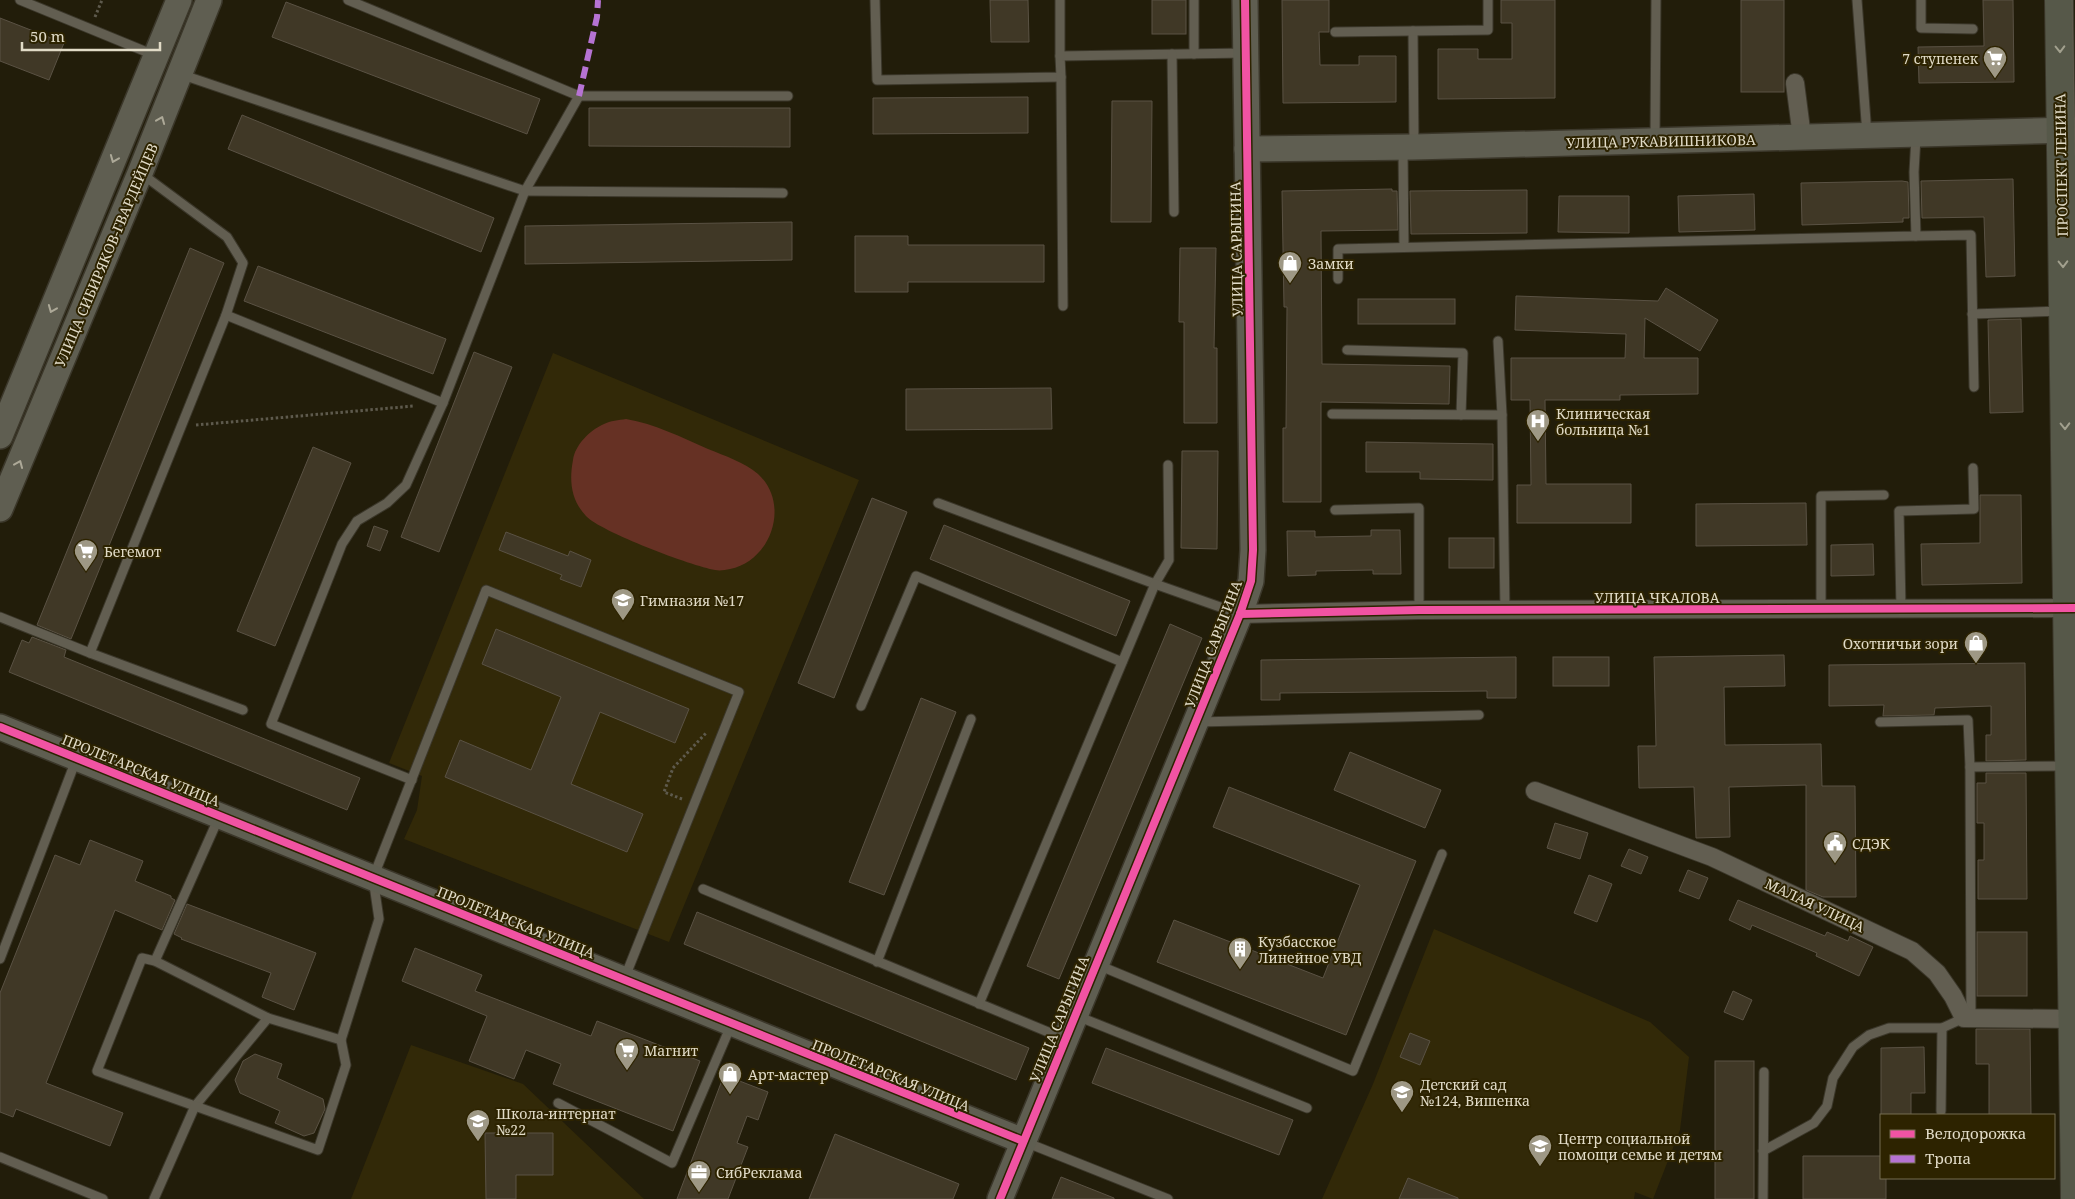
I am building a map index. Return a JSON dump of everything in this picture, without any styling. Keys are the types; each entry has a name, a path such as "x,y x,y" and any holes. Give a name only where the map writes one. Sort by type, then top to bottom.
{"main road":[{"name":"ПРОСПЕКТ ЛЕНИНА","path":"2059,0 2068,130 2063,311 2071,608 2069,766 2075,1199"}],"street":[{"name":"УЛИЦА СИБИРЯКОВ-ГВАРДЕЙЦЕВ","path":"0,436 178,0"},
{"name":"УЛИЦА СИБИРЯКОВ-ГВАРДЕЙЦЕВ","path":"0,509 140,173 209,0"},
{"name":"УЛИЦА САРЫГИНА","path":"1000,1199 1240,614 1251,581 1253,550 1245,0"},
{"path":"1795,83 1802,137"},
{"name":"УЛИЦА РУКАВИШНИКОВА","path":"1247,149 1408,147 2068,130"},
{"name":"УЛИЦА ЧКАЛОВА","path":"1240,614 1420,610 2071,608"},
{"name":"ПРОЛЕТАРСКАЯ УЛИЦА","path":"0,727 1023,1141"},
{"name":"МАЛАЯ УЛИЦА","path":"1535,791 1712,857 1912,951 1937,973 1967,1018"},
{"path":"1967,1018 2073,1018"}],"lane":[{"path":"20,0 156,56"},
{"path":"348,0 579,96 788,96"},
{"path":"875,0 876,80 1061,77"},
{"path":"1060,0 1063,306"},
{"path":"1194,0 1194,54"},
{"path":"1335,32 1488,30 1488,0"},
{"path":"1655,141 1656,0"},
{"path":"1857,0 1866,135"},
{"path":"1921,0 1921,28 1973,29"},
{"path":"1404,247 1413,31"},
{"path":"1060,56 1246,53"},
{"path":"1172,54 1174,212"},
{"path":"180,74 525,191 783,192"},
{"path":"412,780 272,724 342,544 357,521 387,503 406,485 443,403 525,191 579,96"},
{"path":"1916,133 1914,172 1916,236"},
{"path":"90,653 226,315 243,263 227,237 140,173"},
{"path":"1338,279 1338,249 1971,235 1974,387"},
{"path":"1972,314 2063,311"},
{"path":"226,315 443,403"},
{"path":"1498,341 1502,415 1505,610"},
{"path":"1347,350 1463,353 1461,415"},
{"path":"1332,414 1502,415"},
{"path":"979,1004 1155,584 1169,560 1168,465"},
{"path":"1901,608 1899,510 1974,509 1973,468"},
{"path":"1821,608 1821,496 1884,495"},
{"path":"938,503 1240,614"},
{"path":"1335,510 1418,508 1420,610"},
{"path":"861,706 916,576 1122,662"},
{"path":"341,1040 268,1018 155,961 142,958 97,1071 318,1150 346,1065 341,1040 379,919 373,878 486,590 739,692 624,980"},
{"path":"0,617 243,710"},
{"path":"1196,722 1479,715"},
{"path":"877,962 971,719"},
{"path":"1763,1151 1814,1123 1827,1106 1834,1078 1853,1047 1869,1035 1890,1028 1942,1028 1967,1018 1970,766 1968,720 1880,722"},
{"path":"0,959 77,758"},
{"path":"1970,766 2069,766"},
{"path":"155,961 220,815"},
{"path":"1096,964 1353,1070 1442,854"},
{"path":"703,889 1064,1040"},
{"path":"1074,1015 1307,1108"},
{"path":"154,1199 195,1106 268,1018"},
{"path":"558,1103 672,1162 732,1023"},
{"path":"1941,1111 1942,1028"},
{"path":"1763,1199 1764,1072"},
{"path":"1023,1141 1168,1199"},
{"path":"0,1156 104,1199"}],"path":[{"path":"181,427 443,403"},
{"path":"694,804 664,792 673,768 711,728"}],"shaded area":[{"name":"Гимназия №17","path":"553,353 859,480 669,942 404,839 417,810 422,776 389,763"},
{"path":"626,419 647,424 678,436 741,463 758,474 768,486 773,500 774,515 772,530 766,543 756,555 744,564 730,569 715,570 648,548 609,531 586,516 577,503 572,490 571,475 574,454 584,439 594,430 606,423"},
{"path":"1434,929 1650,1022 1689,1057 1680,1130 1653,1199 1635,1192 1634,1199 1322,1199 1373,1084"},
{"name":"Школа-интернат №22","path":"411,1045 523,1084 644,1199 351,1199"}],"building":[{"path":"990,0 1028,0 1029,42 991,42"},
{"path":"1152,0 1186,0 1186,34 1152,34"},
{"path":"1282,0 1329,0 1329,32 1319,32 1320,65 1359,65 1359,56 1396,56 1396,102 1283,103"},
{"path":"1501,0 1555,0 1555,98 1438,99 1438,49 1478,49 1478,59 1512,59 1512,23 1501,23"},
{"path":"1741,0 1784,0 1784,92 1741,92"},
{"path":"1983,0 2013,0 2014,82 1919,83 1918,47 1984,46"},
{"path":"286,2 540,99 527,134 272,37"},
{"path":"0,18 64,43 49,80 0,61"},
{"path":"1028,97 1028,133 873,134 873,98"},
{"path":"1112,101 1152,101 1151,222 1111,222"},
{"path":"589,108 790,108 790,147 589,146"},
{"path":"242,115 494,218 481,252 228,149"},
{"path":"2013,179 2015,276 1986,277 1984,217 1922,218 1921,181"},
{"path":"1908,182 1909,218 1903,218 1903,222 1802,225 1801,183"},
{"path":"1392,189 1392,191 1397,191 1398,230 1321,231 1322,364 1450,366 1449,404 1321,402 1321,502 1283,502 1283,428 1286,428 1287,307 1284,307 1282,191"},
{"path":"1527,190 1527,233 1411,234 1410,191"},
{"path":"1754,194 1755,230 1679,232 1678,196"},
{"path":"1559,196 1629,196 1629,233 1558,232"},
{"path":"792,222 792,260 525,264 525,226"},
{"path":"855,236 908,236 908,245 1044,245 1044,282 908,282 908,292 855,292"},
{"path":"190,248 224,263 71,639 37,625"},
{"path":"1180,248 1216,248 1214,348 1217,348 1217,423 1184,423 1184,322 1179,322"},
{"path":"258,266 446,339 433,374 244,301"},
{"name":"Клиническая больница №1","path":"1666,288 1718,320 1700,351 1645,318 1644,358 1698,358 1698,394 1620,395 1620,400 1545,400 1546,484 1631,484 1631,523 1517,523 1517,485 1531,485 1530,400 1511,400 1511,358 1625,358 1626,334 1515,330 1516,296 1658,301"},
{"path":"1358,299 1455,299 1455,324 1358,324"},
{"path":"2021,319 2023,412 1990,413 1988,320"},
{"path":"474,352 512,367 439,552 401,537"},
{"path":"1051,388 1052,429 906,430 906,389"},
{"path":"1366,442 1493,444 1493,480 1420,479 1420,472 1366,472"},
{"path":"313,447 351,463 275,646 237,631"},
{"path":"1182,451 1218,451 1217,549 1181,548"},
{"path":"1980,495 2021,495 2022,583 1922,585 1921,544 1980,543"},
{"path":"872,498 907,512 834,698 798,683"},
{"path":"1806,503 1807,545 1696,546 1696,504"},
{"path":"944,525 1130,601 1116,636 930,559"},
{"path":"374,526 388,531 380,551 367,546"},
{"path":"1371,530 1400,530 1401,574 1373,574 1373,570 1316,571 1316,575 1288,576 1287,531 1315,531 1315,537 1371,536"},
{"path":"506,532 568,556 570,551 591,560 581,587 560,579 562,575 499,550"},
{"path":"1449,538 1494,538 1494,568 1449,568"},
{"path":"1873,544 1874,575 1831,576 1831,545"},
{"path":"1170,624 1202,638 1059,979 1027,966"},
{"path":"496,629 689,709 675,743 600,712 571,784 643,814 627,852 445,777 460,740 531,770 561,697 482,664"},
{"path":"32,637 66,650 64,657 360,778 347,810 9,672 22,640 29,643"},
{"path":"1784,655 1785,686 1724,687 1725,745 1821,744 1822,786 1855,786 1856,897 1823,897 1806,890 1806,785 1729,787 1730,837 1696,838 1694,787 1639,788 1638,746 1656,746 1654,657"},
{"path":"1516,657 1516,698 1487,698 1487,691 1280,693 1280,700 1261,700 1261,660"},
{"path":"1553,657 1609,657 1609,686 1553,686"},
{"path":"2025,663 2026,760 1986,761 1986,735 1991,735 1991,706 1935,708 1934,715 1883,716 1884,705 1829,706 1829,665"},
{"path":"921,698 956,712 884,895 849,882"},
{"path":"1350,752 1441,790 1425,828 1334,790"},
{"path":"1986,773 2026,773 2027,899 1978,899 1978,860 1984,860 1984,823 1977,823 1977,783 1986,783"},
{"path":"1229,787 1416,861 1346,1035 1157,962 1174,920 1323,978 1360,885 1213,827"},
{"path":"1555,823 1588,833 1580,859 1547,848"},
{"path":"90,840 143,861 135,881 171,896 175,900 162,930 115,910 46,1083 123,1113 110,1146 16,1109 13,1117 0,1112 0,993 55,855 80,865"},
{"path":"1629,849 1648,857 1641,874 1621,866"},
{"path":"1688,870 1708,878 1699,899 1679,891"},
{"path":"1589,875 1612,884 1597,922 1574,913"},
{"path":"1738,900 1825,936 1827,932 1848,941 1850,936 1873,947 1859,976 1816,956 1817,953 1752,925 1750,930 1729,920"},
{"path":"187,904 316,953 294,1010 262,997 271,973 181,939 174,934"},
{"path":"697,912 1029,1048 1016,1080 684,944"},
{"path":"1977,932 2027,932 2027,996 1977,996"},
{"name":"Магнит","path":"415,948 482,975 475,991 591,1036 597,1021 700,1061 673,1131 553,1084 561,1064 526,1050 514,1079 469,1061 487,1016 402,981"},
{"path":"1733,991 1752,1000 1743,1020 1724,1012"},
{"path":"1976,1029 2030,1029 2031,1114 1989,1114 1989,1064 1976,1064"},
{"path":"1410,1033 1430,1041 1420,1065 1400,1057"},
{"path":"1924,1047 1925,1093 1911,1093 1911,1114 1881,1114 1881,1048"},
{"path":"1106,1048 1293,1120 1279,1155 1092,1083"},
{"path":"255,1054 282,1064 277,1078 323,1099 325,1109 314,1133 304,1136 275,1123 280,1111 240,1093 235,1080 243,1061"},
{"path":"1715,1061 1754,1061 1754,1199 1715,1199"},
{"path":"724,1075 768,1092 758,1120 747,1116 737,1143 748,1147 728,1199 677,1199"},
{"path":"485,1133 553,1133 553,1175 516,1175 516,1199 486,1199"},
{"path":"835,1134 959,1184 953,1199 809,1199"},
{"path":"1803,1156 1880,1156 1880,1179 1886,1179 1886,1199 1803,1199"},
{"path":"1061,1177 1114,1198 1114,1199 1052,1199"},
{"path":"1408,1178 1458,1198 1458,1199 1399,1199"}],"tram line":[{"path":"2072,0 2075,155"}],"marked path":[{"path":"579,96 597,17 598,0"}],"cycle path":[{"path":"1000,1199 1240,614 1251,581 1253,550 1245,0"},
{"path":"1240,614 1419,610 2075,608"},
{"path":"0,727 1023,1141"}],"place":[{"name":"7 ступенек","path":"1995,79"},
{"name":"Замки","path":"1290,284"},
{"name":"Клиническая больница №1","path":"1538,442"},
{"name":"Бегемот","path":"86,572"},
{"name":"Гимназия №17","path":"623,621"},
{"name":"Охотничьи зори","path":"1976,664"},
{"name":"СДЭК","path":"1835,864"},
{"name":"Кузбасское Линейное УВД","path":"1240,970"},
{"name":"Магнит","path":"627,1071"},
{"name":"Арт-мастер","path":"730,1095"},
{"name":"Детский сад №124, Вишенка","path":"1402,1113"},
{"name":"Школа-интернат №22","path":"478,1142"},
{"name":"Центр социальной помощи семье и детям","path":"1540,1167"},
{"name":"СибРеклама","path":"699,1193"}]}
